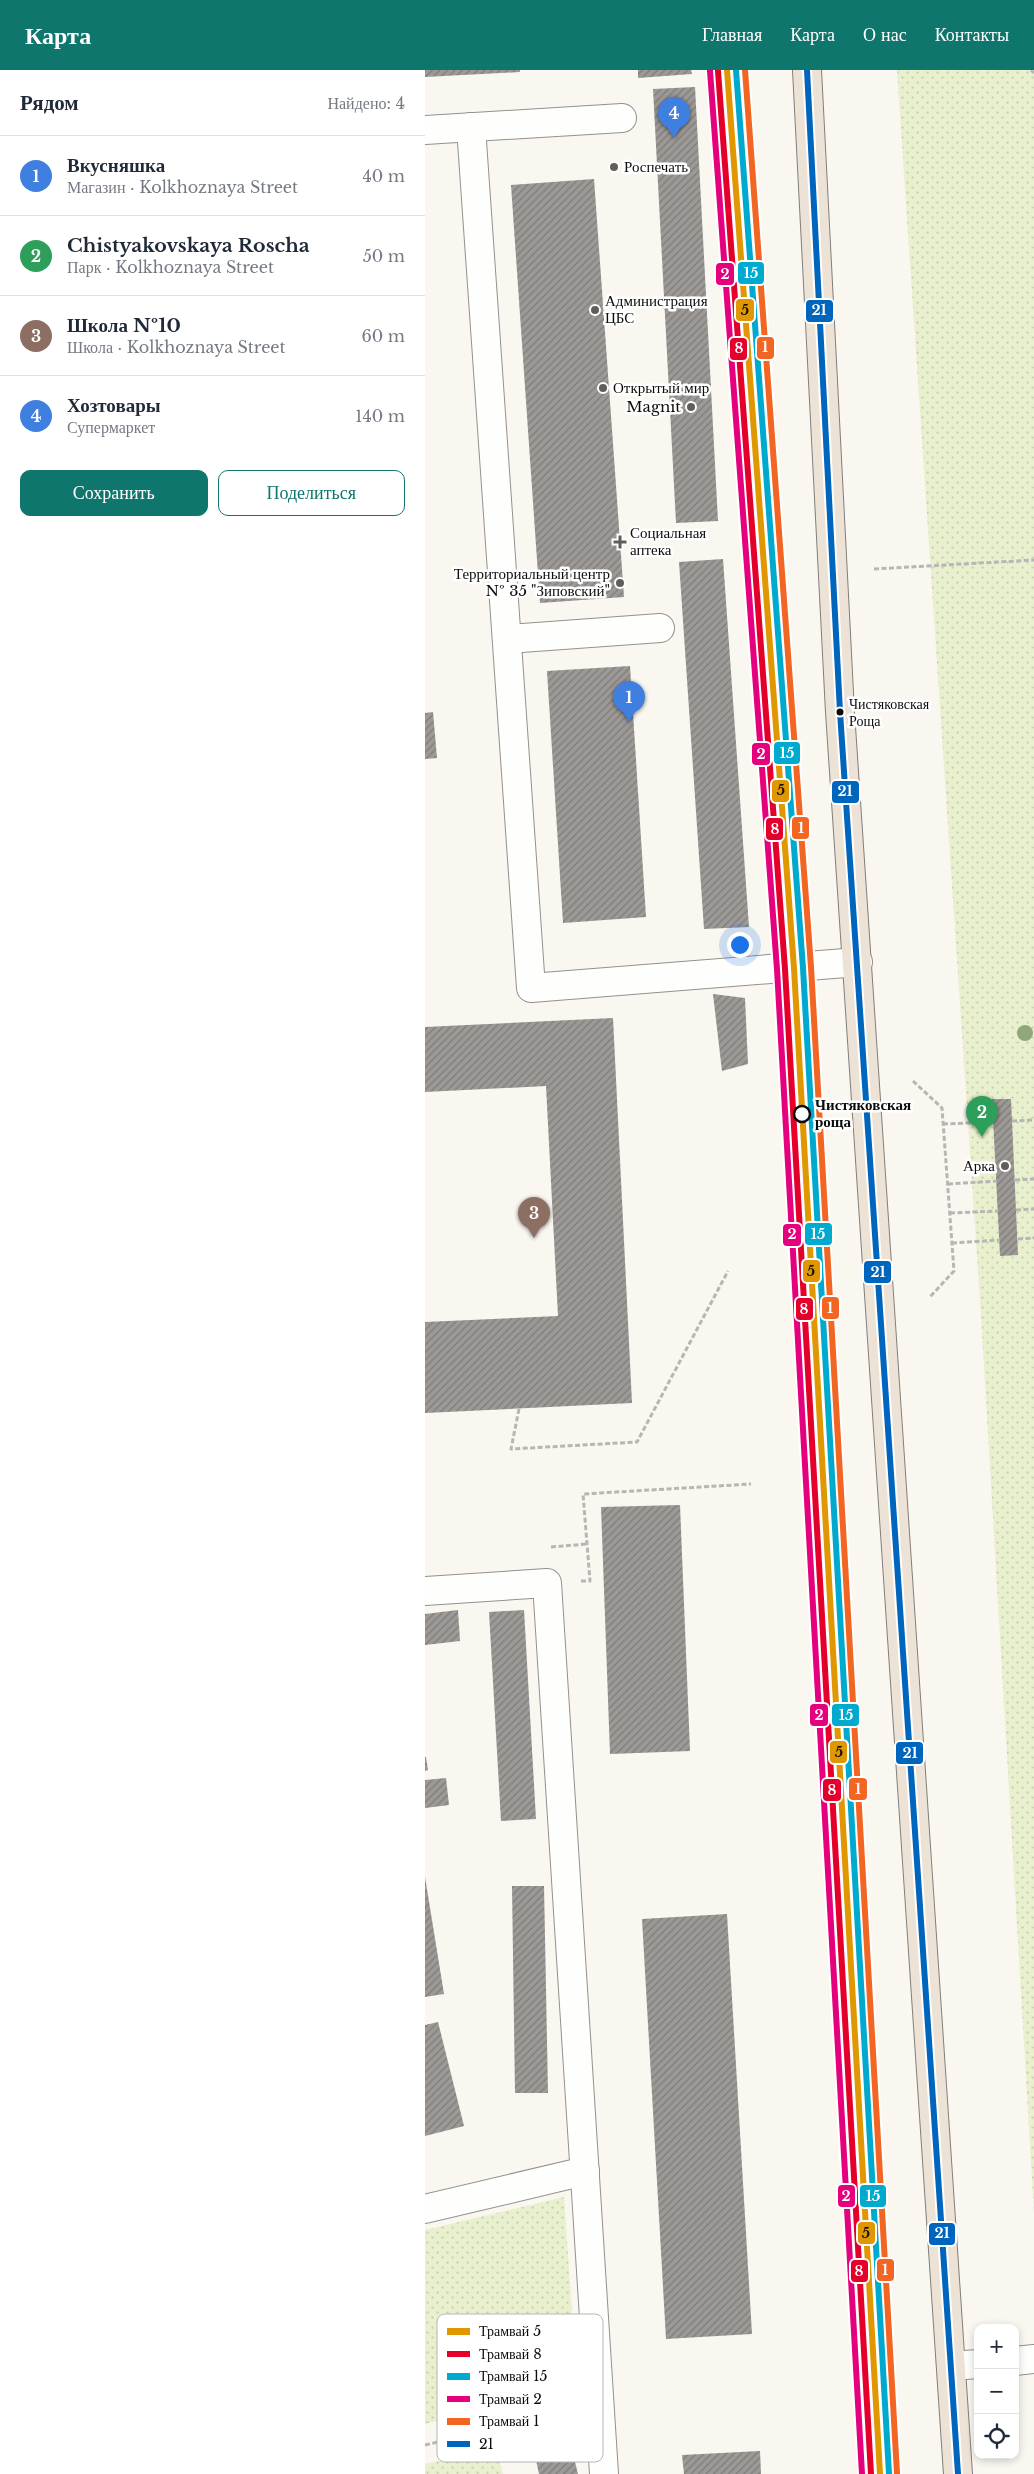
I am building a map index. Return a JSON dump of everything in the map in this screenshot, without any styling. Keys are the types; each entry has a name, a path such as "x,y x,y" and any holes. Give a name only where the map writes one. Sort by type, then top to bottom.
{"main road":[{"path":"807,70 840,712 965,2365 958,2474"}],"lane":[{"path":"425,130 622,118"},
{"path":"471,127 531,988 858,962"},
{"path":"507,639 660,628"},
{"path":"425,1591 547,1583 594,2314"},
{"path":"425,2209 585,2171"},
{"path":"1019,2361 1034,2360"},
{"path":"603,2457 604,2474"}],"path":[{"path":"1031,70 1034,73"},
{"path":"874,569 1034,560"},
{"path":"913,1081 942,1108 948,1184 954,1271 929,1298"},
{"path":"1012,1121 1034,1120"},
{"path":"943,1124 993,1122"},
{"path":"1015,1180 1034,1179"},
{"path":"948,1184 997,1181"},
{"path":"1016,1210 1034,1209"},
{"path":"950,1213 998,1211"},
{"path":"1018,1239 1034,1238"},
{"path":"952,1243 999,1240"},
{"path":"519,1408 511,1449 637,1442 728,1271"},
{"path":"547,1583 590,1581 583,1494 751,1484"}],"green space":[{"path":"897,70 1034,70 1034,2213 981,1315"},
{"path":"564,2197 572,2314 437,2314 437,2421 425,2424 425,2230"},
{"path":"437,2461 500,2462 503,2474 425,2474 425,2464"}],"building":[{"path":"425,70 520,70 520,72 425,77"},
{"path":"638,70 691,70 692,74 638,78"},
{"path":"695,87 718,521 676,523 653,89"},
{"path":"594,179 624,597 540,603 511,185"},
{"path":"723,559 749,927 704,929 679,562"},
{"path":"630,666 646,917 563,923 547,671"},
{"path":"433,712 437,758 425,759 425,713"},
{"path":"713,994 745,998 748,1064 722,1071"},
{"path":"613,1018 632,1403 425,1413 425,1322 558,1316 546,1086 425,1092 425,1027"},
{"name":"Арка","path":"992,1099 1011,1099 1018,1255 1000,1256"},
{"path":"680,1505 690,1751 610,1754 601,1507"},
{"path":"458,1610 460,1641 425,1645 425,1614"},
{"path":"524,1610 536,1819 501,1821 489,1612"},
{"path":"425,1757 428,1770 425,1771"},
{"path":"446,1778 449,1805 425,1808 425,1780"},
{"path":"425,1877 444,1994 425,1997"},
{"path":"512,1886 544,1886 548,2093 515,2093"},
{"path":"727,1914 752,2334 666,2339 642,1919"},
{"path":"438,2022 464,2126 425,2136 425,2025"},
{"path":"760,2451 761,2474 684,2474 682,2455"},
{"path":"536,2462 575,2462 578,2474 539,2474"}],"tram line":[{"name":"5","path":"727,70 794,968 880,2474"},
{"name":"15","path":"736,70 803,968 889,2474"},
{"name":"1","path":"745,70 811,967 897,2473"},
{"name":"2","path":"710,71 777,969 862,2474"},
{"name":"8","path":"718,71 785,969 871,2474"}],"transit line":[{"name":"21","path":"807,70 840,712 958,2474"}],"place":[{"name":"Хозтовары","path":"674,138"},
{"name":"Роспечать","path":"614,167"},
{"name":"Администрация ЦБС","path":"595,310"},
{"name":"Открытый мир","path":"603,388"},
{"name":"Magnit","path":"691,407"},
{"name":"Социальная аптека","path":"620,542"},
{"name":"Территориальный центр № 35 \"Зиповский\"","path":"620,583"},
{"name":"Чистяковская Роща","path":"840,712"},
{"name":"Вкусняшка","path":"629,722"},
{"name":"Чистяковская роща","path":"802,1114"},
{"name":"Chistyakovskaya Roscha","path":"982,1137"},
{"name":"Арка","path":"1005,1166"},
{"name":"Школа №10","path":"534,1238"}]}
